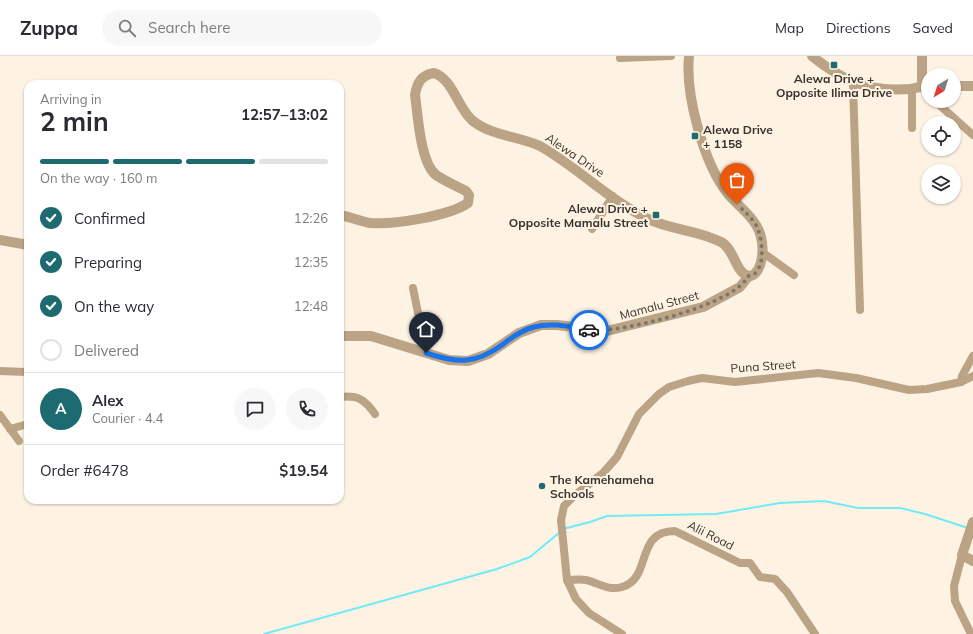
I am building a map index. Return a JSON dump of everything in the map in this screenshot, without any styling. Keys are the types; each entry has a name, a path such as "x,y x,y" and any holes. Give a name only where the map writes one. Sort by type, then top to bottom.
{"street":[{"path":"620,58 672,56"},
{"path":"689,56 688,79 690,98 713,170 729,195 756,226 761,237 762,252 758,271 754,275 748,276"},
{"path":"812,56 836,74 852,83 879,87 912,89 921,87"},
{"path":"922,56 923,68"},
{"name":"Alewa Drive","path":"344,215 369,222 391,222 424,218 462,207 468,203 469,195 466,191 436,175 431,170 424,156 415,95 416,86 420,79 424,76 434,73 444,79 466,115 478,125 493,132 522,139 540,146 649,219 722,242 732,252 741,271 748,276"},
{"path":"852,83 860,310"},
{"path":"961,86 973,86"},
{"path":"912,89 912,128"},
{"path":"943,108 973,134"},
{"path":"592,229 613,196"},
{"path":"0,240 24,244"},
{"path":"762,252 794,275"},
{"name":"Mamalu Street","path":"344,336 371,336 456,361 474,359 488,354 519,333 532,327 548,324 600,331 622,329 712,304 740,287 748,276"},
{"path":"412,288 426,353"},
{"path":"961,382 962,376 973,356"},
{"path":"0,371 24,372"},
{"name":"Puna Street","path":"622,634 589,613 576,599 567,580 560,520 564,506 603,473 616,456 639,414 649,402 669,387 702,378 735,382 818,373 856,378 909,390 927,389 961,382 973,376"},
{"path":"344,397 349,396 365,401 375,414"},
{"path":"0,415 19,441"},
{"path":"10,429 24,425"},
{"path":"971,527 954,586 955,601 971,634"},
{"name":"Alii Road","path":"567,580 587,580 613,589 626,586 639,573 649,542 663,532 675,531 740,563 750,563 760,578 775,579 787,592 815,634"},
{"path":"962,555 973,561"}],"waterway":[{"path":"563,529 607,516 716,514 780,503 824,501 858,508 900,508 925,514 968,528"},
{"path":"264,634 497,569 530,557 560,532"}],"way so far":[{"path":"589,330 607,331 622,329 703,307 712,304 744,284 748,276 754,275 758,271 762,244 761,237 750,216 737,204"}],"place":[{"name":"Alewa Drive + Opposite Ilima Drive","path":"834,65"},
{"name":"Alewa Drive + 1158","path":"695,136"},
{"name":"Alewa Drive + Opposite Mamalu Street","path":"656,215"},
{"name":"The Kamehameha Schools","path":"542,486"}],"route":[{"path":"426,353 449,360 468,361 481,358 514,336 532,327 548,324 589,330"}]}
